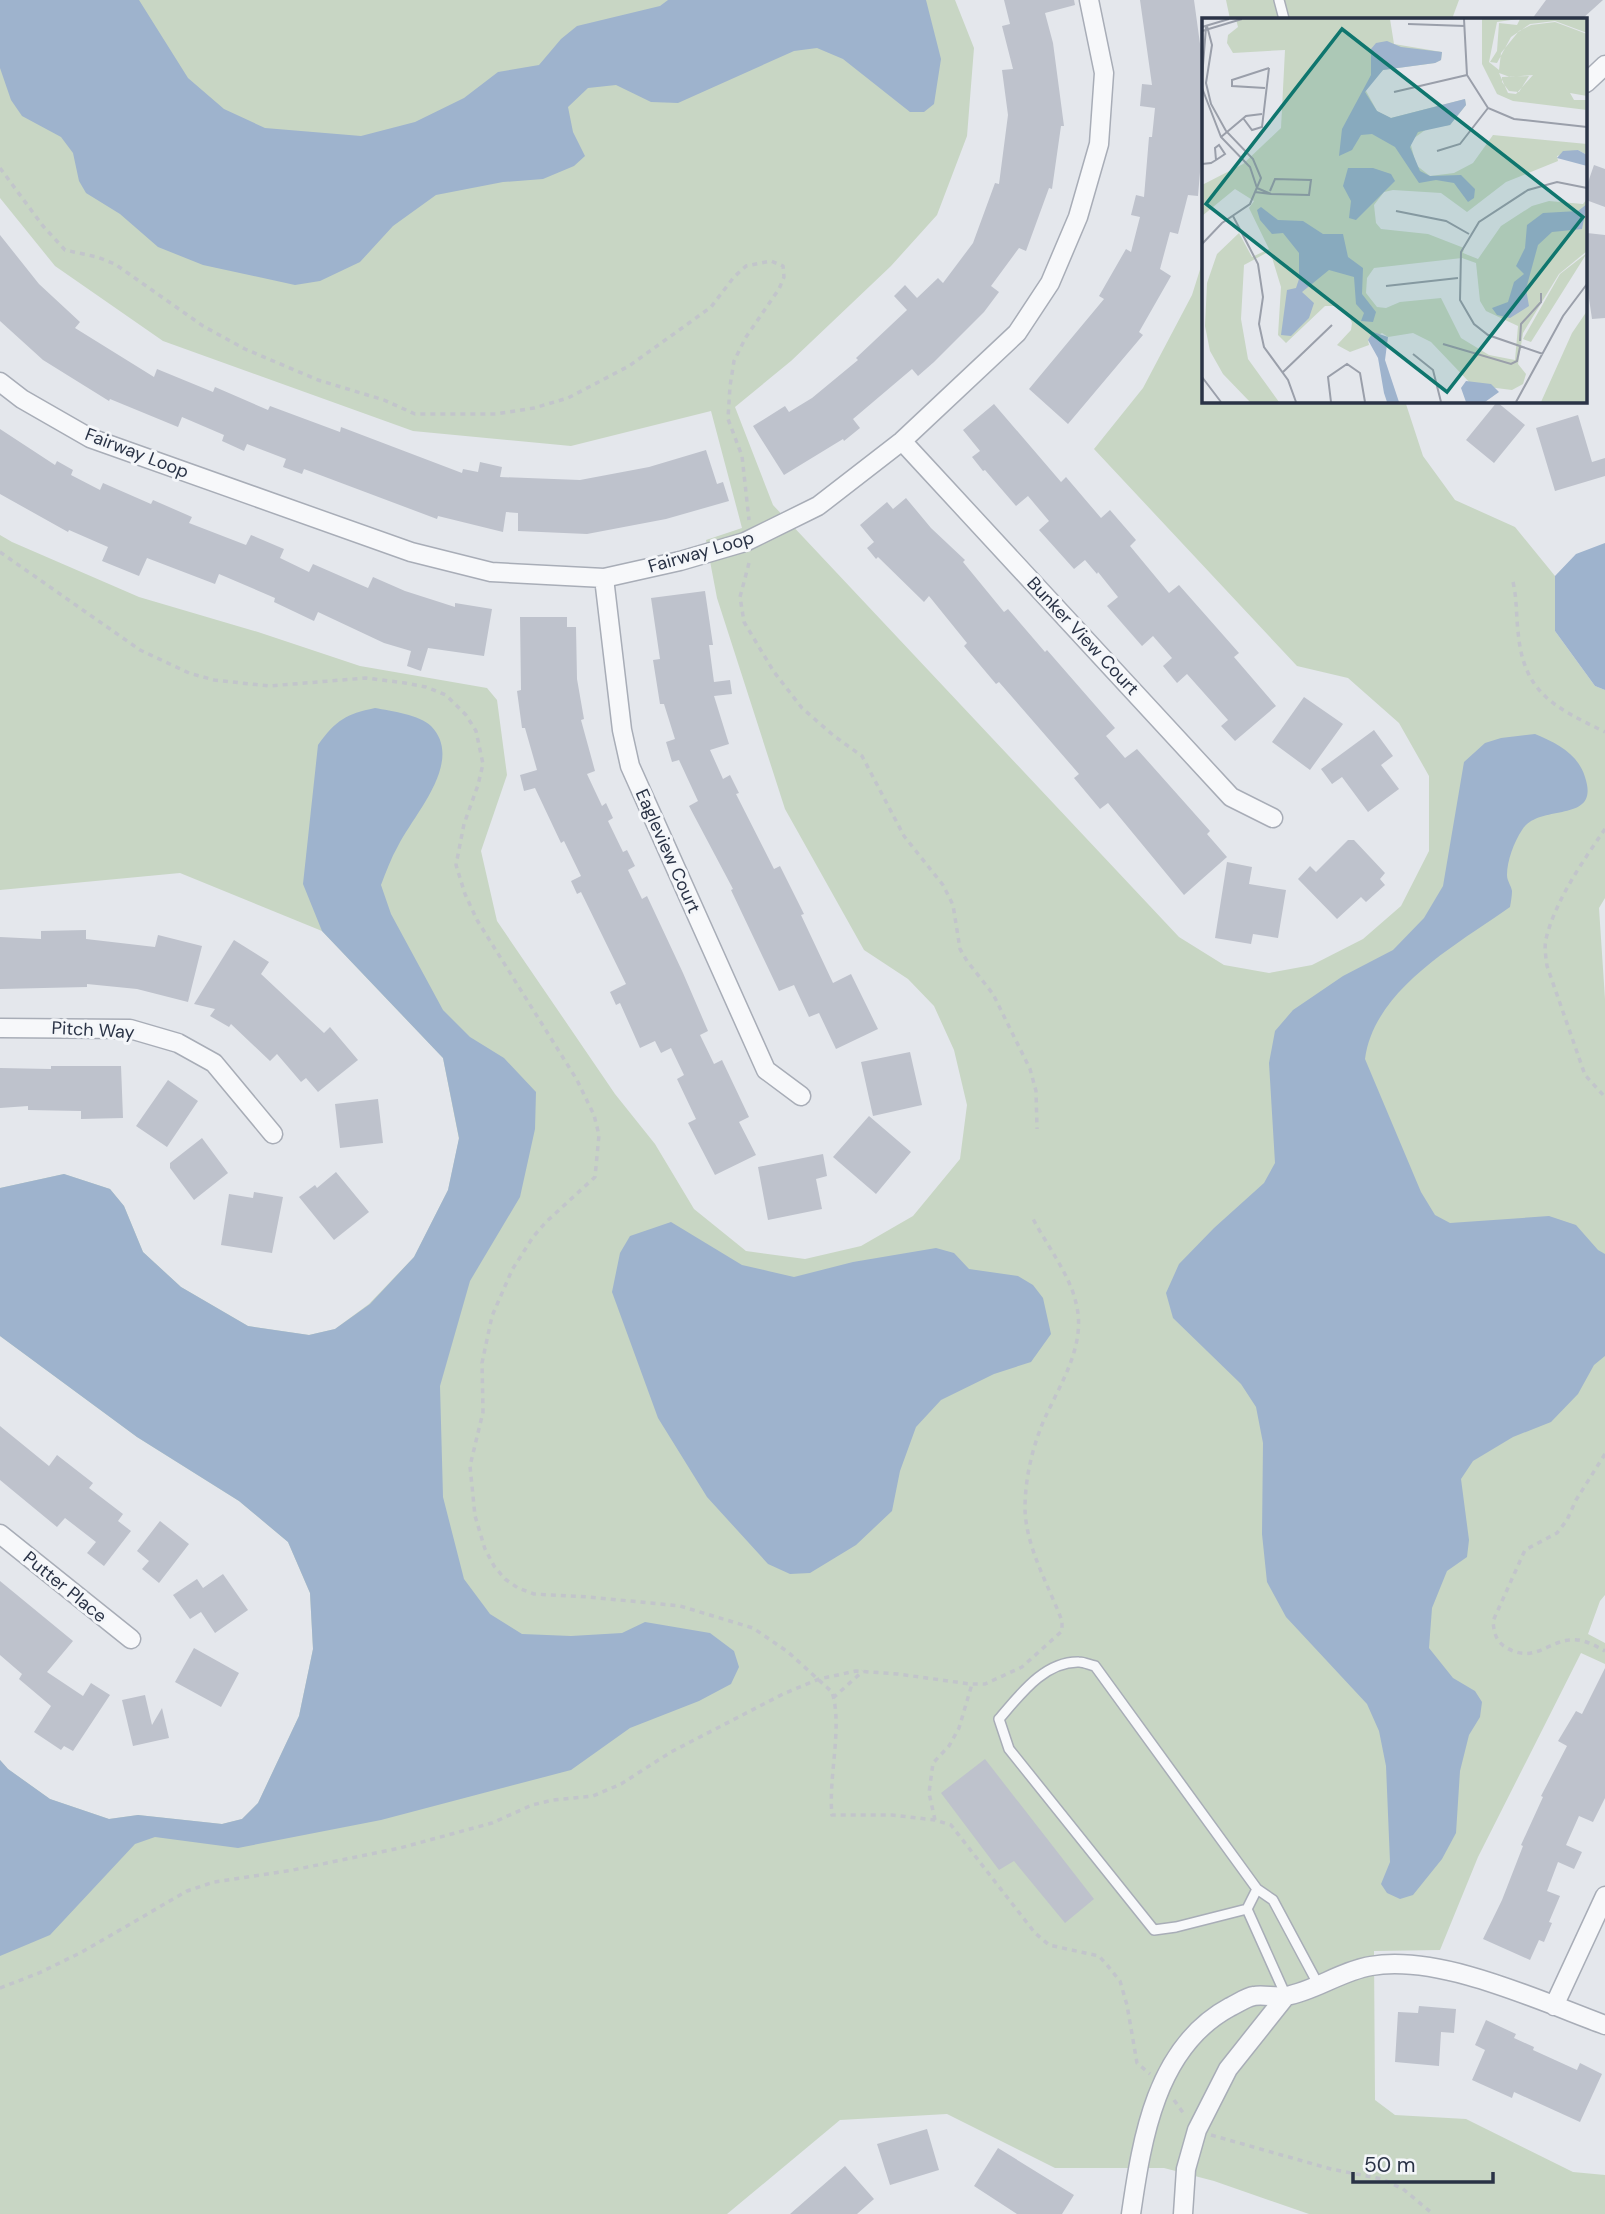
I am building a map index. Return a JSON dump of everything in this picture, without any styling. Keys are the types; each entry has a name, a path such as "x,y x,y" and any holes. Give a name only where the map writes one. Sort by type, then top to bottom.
{"street":[{"name":"Fairway Loop","path":"0,382 22,399 90,438 411,552 491,572 604,578 680,561 745,542 818,506 902,441 1017,333 1050,283 1078,217 1099,144 1104,73 1089,0"},
{"path":"1588,81 1605,65"},
{"name":"Bunker View Court","path":"902,441 1231,797 1273,818"},
{"name":"Eagleview Court","path":"604,578 622,730 630,766 766,1070 801,1096"},
{"name":"Pitch Way","path":"0,1028 130,1029 178,1043 214,1063 273,1134"},
{"name":"Putter Place","path":"0,1534 131,1639"},
{"path":"1555,2006 1605,1896"},
{"path":"1131,2214 1141,2147 1161,2084 1185,2046 1213,2017 1252,1996 1286,1996 1370,1966 1412,1964 1490,1982 1605,2025"},
{"path":"1183,2214 1186,2169 1197,2130 1228,2069 1286,1996"}],"lane":[{"path":"1279,0 1284,18"},
{"path":"1257,1889 1247,1909 1154,1930 1009,1749 999,1719 1024,1690 1053,1668 1078,1662 1095,1666 1257,1889 1273,1900 1318,1984"},
{"path":"1247,1909 1286,1996"}],"path":[{"path":"0,168 43,226 65,250 115,264 203,326 245,349 318,380 415,414 496,414 534,408 568,398 629,366 711,307 734,277 746,267 771,261 783,266 784,277 779,289 755,321 734,361 730,386 728,419 742,456 749,520"},
{"path":"0,552 152,657 189,673 214,680 269,686 366,678 405,682 446,695 466,715 476,732 483,764 464,824 456,865 465,894 490,943 577,1080 594,1115 599,1135 595,1177 546,1222 512,1270 492,1316 482,1363 483,1412 470,1466 475,1516 485,1549 505,1579 519,1588 548,1596 614,1599 692,1609 762,1632 832,1692 835,1723 832,1815 892,1815 935,1820 929,1793 933,1763 949,1746 959,1728 972,1684"},
{"path":"748,563 740,597 744,622 774,672 802,708 862,757 904,836 943,885 953,905 960,949 993,993 1030,1069 1036,1091 1037,1129"},
{"path":"1513,582 1518,600 1520,652 1527,674 1541,695 1563,711 1605,732"},
{"path":"1605,829 1572,880 1549,928 1545,952 1547,966 1585,1075 1605,1097"},
{"path":"0,1988 63,1962 187,1891 214,1882 400,1849 492,1823 533,1805 552,1800 593,1796 607,1791 671,1752 783,1694 819,1679 863,1671 985,1684 1022,1667 1062,1631 1062,1621 1036,1557 1025,1511 1030,1463 1071,1361 1079,1324 1076,1303 1067,1280 1032,1217"},
{"path":"1605,1454 1557,1533 1525,1550 1493,1621 1493,1632 1500,1644 1525,1654 1567,1640 1580,1640 1605,1651"},
{"path":"834,1698 863,1671"}],"green space":[{"path":"0,0 955,0 974,48 967,136 937,215 891,266 791,361 735,407 773,505 1179,937 1224,965 1269,973 1312,965 1363,939 1401,906 1429,851 1429,776 1399,723 1348,678 1297,666 1094,449 1143,388 1192,295 1202,263 1202,402 1405,402 1423,456 1455,500 1515,527 1555,576 1555,631 1595,686 1605,690 1605,898 1599,908 1605,999 1605,1595 1600,1601 1588,1634 1605,1643 1605,1664 1581,1653 1478,1857 1440,1950 1374,1951 1375,2100 1395,2115 1466,2119 1573,2172 1605,2175 1605,2214 1309,2214 1214,2181 1164,2168 1055,2168 947,2114 840,2120 727,2214 0,2214 0,1760 8,1769 50,1799 109,1819 138,1815 222,1824 242,1819 258,1803 299,1716 313,1649 310,1593 288,1542 239,1501 137,1437 0,1336 0,1188 64,1174 110,1189 124,1206 143,1252 181,1287 248,1326 309,1335 335,1329 369,1304 414,1257 448,1190 459,1139 443,1058 322,931 180,873 0,890 0,535 139,597 360,666 487,688 497,700 507,775 481,851 497,921 615,1094 655,1144 694,1209 746,1251 805,1259 861,1246 913,1216 960,1159 967,1105 954,1050 934,1006 908,979 864,950 785,809 717,598 706,540 742,528 711,411 571,446 413,431 163,341 55,266 0,198"},
{"path":"1226,0 1459,0 1452,18 1230,18"}],"water":[{"path":"0,0 139,0 188,78 224,109 265,128 361,136 415,122 464,98 498,72 539,65 561,39 577,26 660,6 668,0 926,0 941,59 934,104 924,112 910,112 843,59 817,48 794,51 678,103 651,102 616,85 588,88 568,107 573,132 585,156 574,166 543,179 503,182 436,195 393,226 360,262 320,281 295,285 203,265 158,247 120,214 86,193 79,181 73,153 61,137 22,116 11,100 0,68"},
{"path":"1605,543 1605,690 1595,686 1555,631 1555,576 1576,554"},
{"path":"375,708 405,714 426,722 440,740 442,755 440,771 433,787 395,851 381,885 391,914 443,1010 470,1037 504,1058 536,1092 535,1129 520,1197 470,1281 440,1386 443,1497 464,1579 490,1614 522,1634 571,1636 622,1633 645,1622 710,1633 734,1651 739,1667 731,1684 699,1701 630,1728 571,1770 381,1820 238,1848 155,1837 135,1844 50,1935 0,1956 0,1760 8,1769 50,1799 109,1819 138,1815 222,1824 242,1819 258,1803 299,1716 313,1649 310,1593 288,1542 239,1501 137,1437 0,1336 0,1188 64,1174 110,1189 124,1206 143,1252 181,1287 248,1326 309,1335 335,1329 370,1304 414,1257 448,1190 459,1138 443,1058 322,931 303,884 318,745 342,719"},
{"path":"1535,734 1559,745 1577,762 1585,777 1588,792 1584,802 1566,811 1541,817 1522,830 1516,840 1507,870 1512,891 1510,907 1444,953 1401,990 1384,1011 1372,1034 1365,1059 1421,1192 1435,1215 1450,1223 1549,1216 1576,1225 1598,1250 1605,1254 1605,1356 1594,1365 1578,1394 1551,1422 1513,1437 1473,1461 1461,1479 1469,1540 1467,1557 1447,1571 1432,1608 1429,1648 1453,1678 1475,1691 1482,1702 1480,1717 1469,1735 1460,1771 1456,1833 1442,1859 1413,1895 1400,1899 1387,1893 1381,1884 1390,1862 1386,1766 1379,1731 1367,1704 1286,1617 1267,1582 1262,1534 1263,1443 1256,1407 1241,1384 1173,1318 1166,1293 1179,1264 1264,1183 1275,1163 1269,1063 1275,1031 1293,1010 1343,976 1393,950 1424,918 1443,886 1464,762 1485,743"},
{"path":"671,1222 742,1265 794,1277 853,1262 936,1248 954,1253 969,1269 1018,1276 1033,1285 1043,1298 1051,1334 1031,1362 994,1374 941,1400 916,1427 900,1471 892,1511 856,1545 810,1573 790,1574 768,1564 707,1497 658,1418 612,1292 620,1253 630,1236"}],"building":[{"path":"1004,0 1074,0 1075,5 1045,13 1053,43 1064,126 1061,126 1052,189 1049,188 1026,251 1019,248 991,286 999,292 984,312 934,362 918,376 912,369 853,419 860,428 844,441 843,439 784,475 753,426 785,406 789,412 812,398 858,360 856,358 907,310 894,296 905,285 917,298 938,278 943,283 973,243 995,183 999,184 1008,115 1002,70 1013,69 1002,26 1010,24"},
{"path":"1140,0 1194,0 1202,58 1202,148 1198,196 1188,195 1178,234 1170,232 1160,269 1171,276 1139,332 1143,335 1068,424 1029,389 1104,299 1099,296 1126,249 1131,252 1140,217 1131,215 1136,195 1144,197 1149,137 1152,137 1155,108 1140,106 1142,84 1152,85"},
{"path":"1546,0 1603,0 1583,18 1533,18"},
{"path":"1594,165 1605,169 1605,207 1588,201 1588,182"},
{"path":"1588,233 1605,235 1605,318 1592,319 1588,292"},
{"path":"0,235 39,284 80,322 75,328 154,377 157,369 213,392 215,387 268,410 270,406 340,432 341,427 462,473 463,469 478,472 480,462 502,467 500,477 580,480 649,467 706,450 717,484 723,482 729,501 666,519 587,534 518,531 518,513 506,512 503,532 438,516 437,519 304,469 302,474 283,467 286,459 247,444 244,451 222,441 224,435 182,417 178,427 110,399 109,401 43,360 0,321"},
{"path":"1497,402 1525,425 1494,463 1466,440"},
{"path":"994,404 1061,482 1066,477 1101,518 1110,510 1136,540 1130,546 1169,593 1179,585 1239,653 1234,657 1276,706 1235,741 1221,726 1228,720 1187,674 1177,683 1163,666 1172,658 1153,636 1142,646 1107,606 1118,597 1098,572 1097,574 1085,560 1074,569 1039,530 1049,521 1028,496 1016,506 972,457 980,451 963,430"},
{"path":"1578,415 1592,462 1605,458 1605,476 1555,491 1536,428"},
{"path":"0,429 55,465 57,461 73,470 71,475 100,490 103,483 151,504 153,500 192,517 189,523 246,545 251,535 284,549 280,558 309,572 313,564 368,588 373,577 405,591 455,607 455,603 492,609 484,656 428,648 421,671 407,666 411,651 384,643 318,612 314,621 274,602 275,598 219,574 215,584 147,558 139,576 102,561 108,547 69,530 68,532 0,494"},
{"path":"906,498 931,528 965,560 963,562 1004,612 1008,609 1115,728 1106,736 1125,758 1137,749 1210,831 1207,834 1227,857 1184,895 1108,803 1100,809 1074,778 1079,774 999,682 996,684 964,646 967,643 929,596 924,602 867,548 874,542 860,525 887,502 893,509"},
{"path":"705,591 713,645 709,645 714,682 730,680 732,694 714,696 729,744 710,750 723,779 730,775 739,793 736,794 774,869 780,866 833,983 851,974 878,1029 836,1049 819,1013 809,1017 794,985 779,991 731,890 733,889 689,806 698,801 679,760 672,762 666,742 675,739 664,704 660,704 653,660 660,659 651,598"},
{"path":"520,617 567,617 567,627 576,627 577,679 584,719 581,720 595,771 587,774 602,806 606,803 613,818 608,821 623,852 627,850 635,866 628,870 642,899 647,896 683,973 708,1031 700,1035 714,1064 722,1060 749,1117 739,1122 756,1155 715,1175 688,1123 696,1119 677,1079 684,1075 671,1048 661,1053 655,1041 640,1048 620,1003 616,1005 610,992 626,984 581,892 577,894 571,881 581,876 564,841 561,843 535,788 524,791 520,775 537,770 525,728 522,728 517,691 521,690"},
{"path":"1304,697 1343,724 1310,770 1272,742"},
{"path":"1374,730 1393,756 1381,765 1399,789 1368,812 1342,777 1332,784 1321,769"},
{"path":"1348,840 1354,840 1385,873 1380,879 1385,885 1366,902 1361,897 1337,919 1298,879 1310,866 1316,872"},
{"path":"1227,862 1252,867 1249,884 1286,890 1278,938 1253,934 1251,944 1215,938"},
{"path":"86,930 86,939 155,947 158,935 202,946 188,1002 137,989 87,984 87,987 0,989 0,937 41,939 41,931"},
{"path":"234,940 269,962 261,974 324,1033 330,1027 358,1060 318,1092 306,1078 301,1082 277,1054 270,1061 231,1024 229,1027 210,1016 215,1009 194,1004"},
{"path":"910,1052 922,1105 873,1116 861,1062"},
{"path":"51,1066 121,1066 123,1118 81,1119 81,1111 28,1110 28,1106 0,1108 0,1068 51,1069"},
{"path":"168,1080 198,1101 167,1147 136,1126"},
{"path":"378,1099 383,1143 340,1148 335,1104"},
{"path":"869,1116 911,1152 876,1194 833,1157"},
{"path":"202,1138 228,1173 194,1200 170,1168 170,1163"},
{"path":"823,1154 827,1176 816,1179 822,1209 768,1220 758,1167"},
{"path":"336,1172 369,1212 334,1240 299,1197 315,1185 317,1188"},
{"path":"254,1192 283,1197 272,1253 221,1245 229,1194 253,1198"},
{"path":"0,1426 49,1466 57,1455 93,1483 89,1488 123,1514 118,1521 131,1531 104,1566 87,1553 96,1542 65,1518 57,1527 0,1480"},
{"path":"160,1521 189,1544 159,1583 142,1569 149,1561 137,1551"},
{"path":"223,1574 248,1610 215,1633 201,1612 190,1619 173,1595 197,1579 203,1588"},
{"path":"0,1581 73,1641 47,1672 83,1696 91,1683 110,1695 73,1751 64,1746 61,1750 34,1732 51,1706 19,1679 22,1674 0,1655"},
{"path":"194,1648 239,1673 221,1707 175,1682"},
{"path":"1605,1668 1605,1798 1593,1822 1579,1816 1566,1845 1582,1852 1574,1869 1558,1862 1547,1891 1560,1896 1544,1942 1539,1940 1530,1960 1483,1939 1502,1900 1523,1846 1521,1845 1543,1797 1541,1796 1567,1746 1558,1741 1576,1711 1582,1714"},
{"path":"145,1695 152,1725 162,1708 169,1738 133,1746 122,1700"},
{"path":"985,1759 1094,1899 1065,1923 1014,1861 999,1870 941,1793"},
{"path":"1419,2006 1456,2009 1454,2033 1441,2032 1439,2066 1395,2062 1398,2012 1418,2013"},
{"path":"1486,2020 1516,2034 1514,2038 1534,2047 1533,2050 1577,2070 1580,2063 1602,2074 1580,2122 1514,2092 1512,2098 1472,2080 1485,2050 1475,2045"},
{"path":"927,2129 939,2170 890,2185 877,2144"},
{"path":"998,2148 1074,2195 1062,2214 1017,2214 974,2186"},
{"path":"845,2166 874,2199 857,2214 790,2214"}]}
